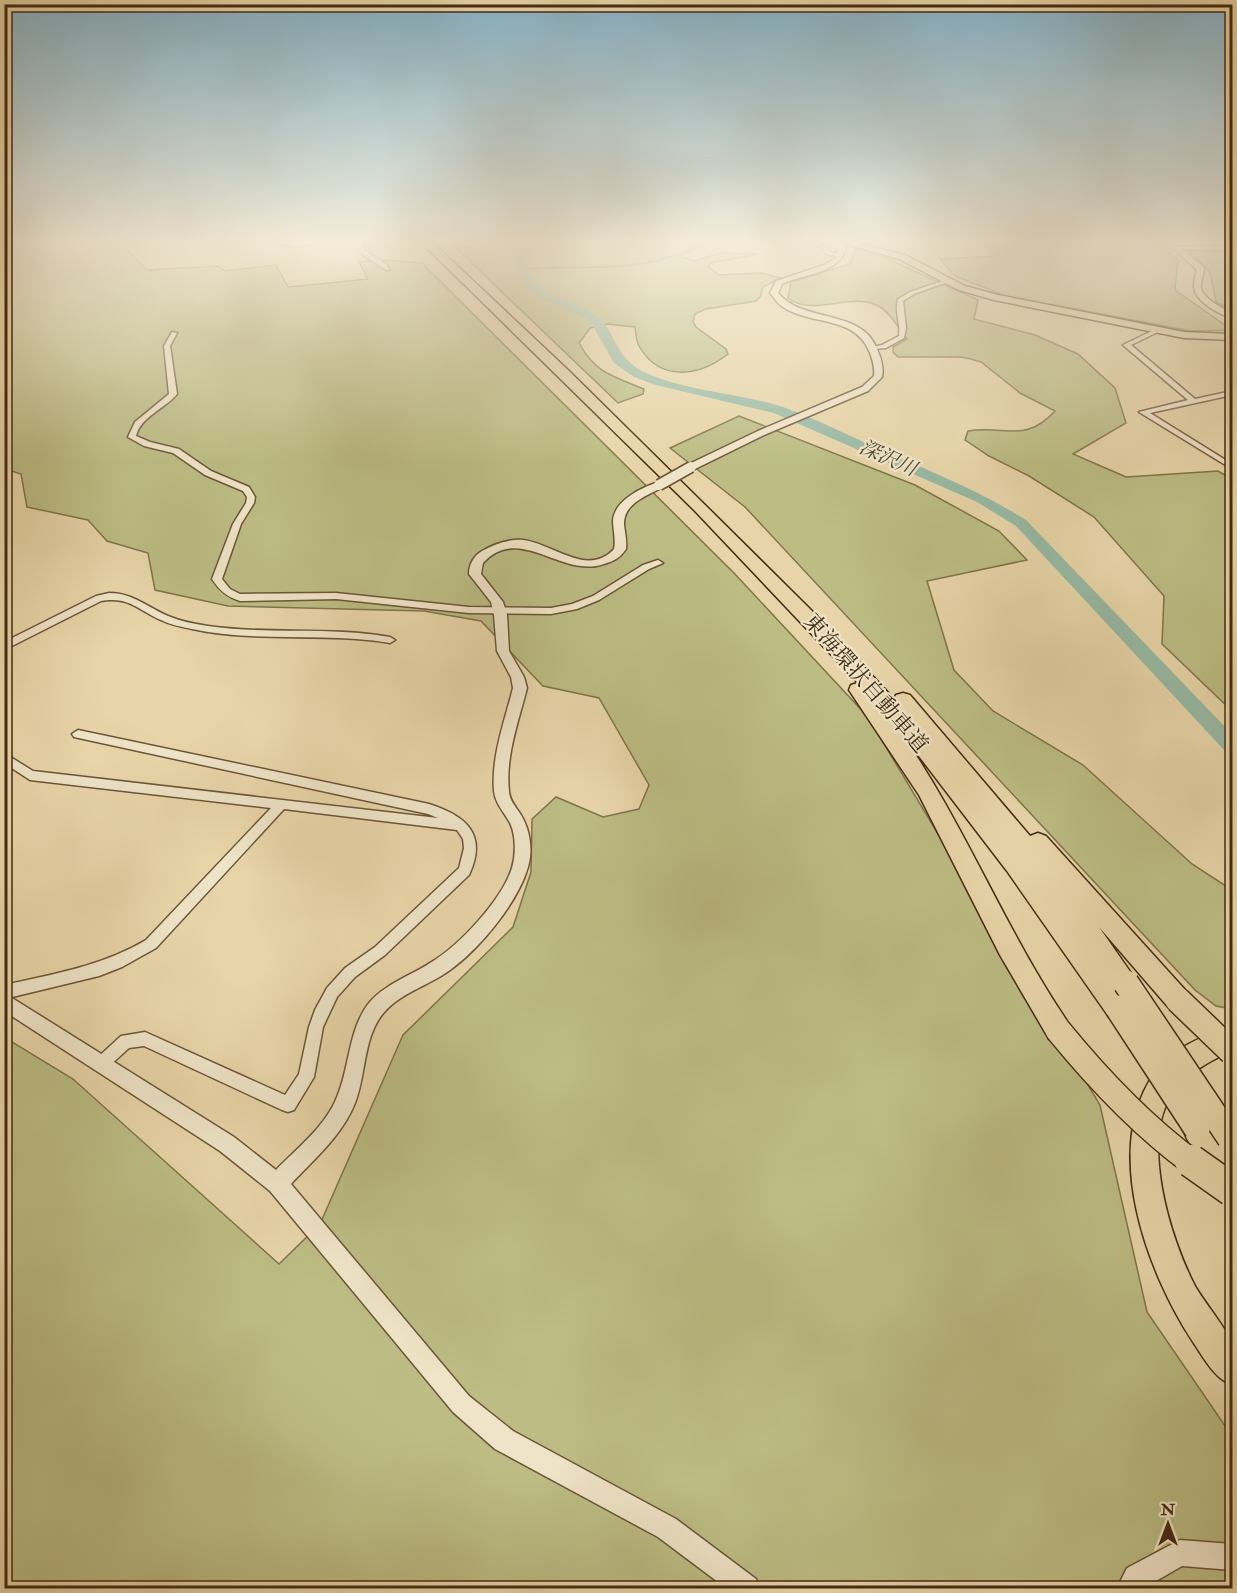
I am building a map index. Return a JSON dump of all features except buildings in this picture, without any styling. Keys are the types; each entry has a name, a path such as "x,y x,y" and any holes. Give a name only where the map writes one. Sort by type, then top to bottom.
{"highway":[{"name":"東海環状自動車道","path":"503,316 535,345 832,642 906,726 1022,872 1118,1008 1233,1188"},
{"name":"東海環状自動車道","path":"513,316 767,558 885,681 1017,836 1126,983 1231,1140"},
{"path":"726,535 838,665 912,765 961,853 1008,947 1043,1008 1059,1030 1117,1099 1152,1132 1197,1167 1233,1188"},
{"path":"885,681 953,747 1178,1000 1233,1052"},
{"path":"1233,1038 1210,1045 1188,1057 1172,1071 1149,1115 1144,1147 1144,1174 1150,1205 1162,1245 1185,1298 1233,1369"}],"main road":[{"path":"1089,316 1206,338 1233,337"}],"street":[{"path":"277,1184 336,1121 346,1100 365,1030 375,1010 395,994 443,965 467,945 511,888 520,867 522,845 518,826 504,804 501,791 519,679 502,650 503,620 497,601 478,580 474,572 476,562 484,553 512,544 533,546 562,561 576,564 591,564 613,557 620,551 622,541 617,525 622,509 632,499 761,433 865,389 878,377 874,348 864,334 854,328 817,316"},
{"path":"874,348 884,347 902,337 905,330 902,316"},
{"path":"1158,330 1126,345 1193,401"},
{"path":"174,333 167,346 173,394 168,401 142,420 132,432 132,437 147,444 176,451 208,473 230,480 246,489 251,497 250,503 229,543 217,579 231,595 240,598 336,596 360,600 417,603 447,609 551,611 574,607 596,598 646,567 658,563"},
{"path":"1233,393 1143,412 1233,467"},
{"path":"4,647 99,598 109,596 126,597 137,601 159,616 206,629 247,635 350,634 390,640"},
{"path":"78,735 447,814 468,833 471,845 470,859 464,871 381,951 368,957 346,976 323,1008 316,1024 306,1077 288,1104 145,1039 126,1041 102,1063"},
{"path":"4,757 30,775 460,825"},
{"path":"4,992 105,968 138,953 151,944 281,805"},
{"path":"4,1000 227,1144 277,1184 461,1404 504,1440 667,1528 747,1588"},
{"path":"1130,1588 1136,1577 1179,1553 1233,1557"}],"green space":[{"path":"5,316 476,316 734,573 868,717 1100,1105 1147,1312 1232,1436 1232,1588 5,1588 4,1037 73,1079 279,1264 320,1224 403,1035 513,927 531,872 532,819 556,797 603,817 639,809 649,785 599,698 543,686 481,621 424,611 228,606 155,590 148,553 107,541 88,520 27,507 21,474 5,469"},
{"path":"527,316 694,316 693,322 696,327 726,349 728,354 705,367 693,371 669,371 648,358 639,346 635,327 608,324 590,328 579,343 592,361 606,373 644,389 643,394 618,403"},
{"path":"975,316 974,319 1035,335 1078,354 1115,388 1126,423 1073,454 1126,477 1218,471 1232,479 1232,711 1162,644 1164,596 1094,517 1029,476 989,456 965,440 968,431 1014,431 1034,427 1055,411 1020,393 981,362 961,357 898,357 893,352 893,347 907,339 891,317"},
{"path":"1114,316 1213,316 1232,330 1191,331"},
{"path":"739,416 915,485 999,531 1027,560 927,581 954,670 993,711 1083,765 1192,864 1232,890 1232,1009 1216,1006 1195,990 745,507 670,448"}],"waterway":[{"name":"深沢川","path":"590,316 598,324 618,360 638,374 660,382 778,410 982,499 1021,523 1232,746"}]}
